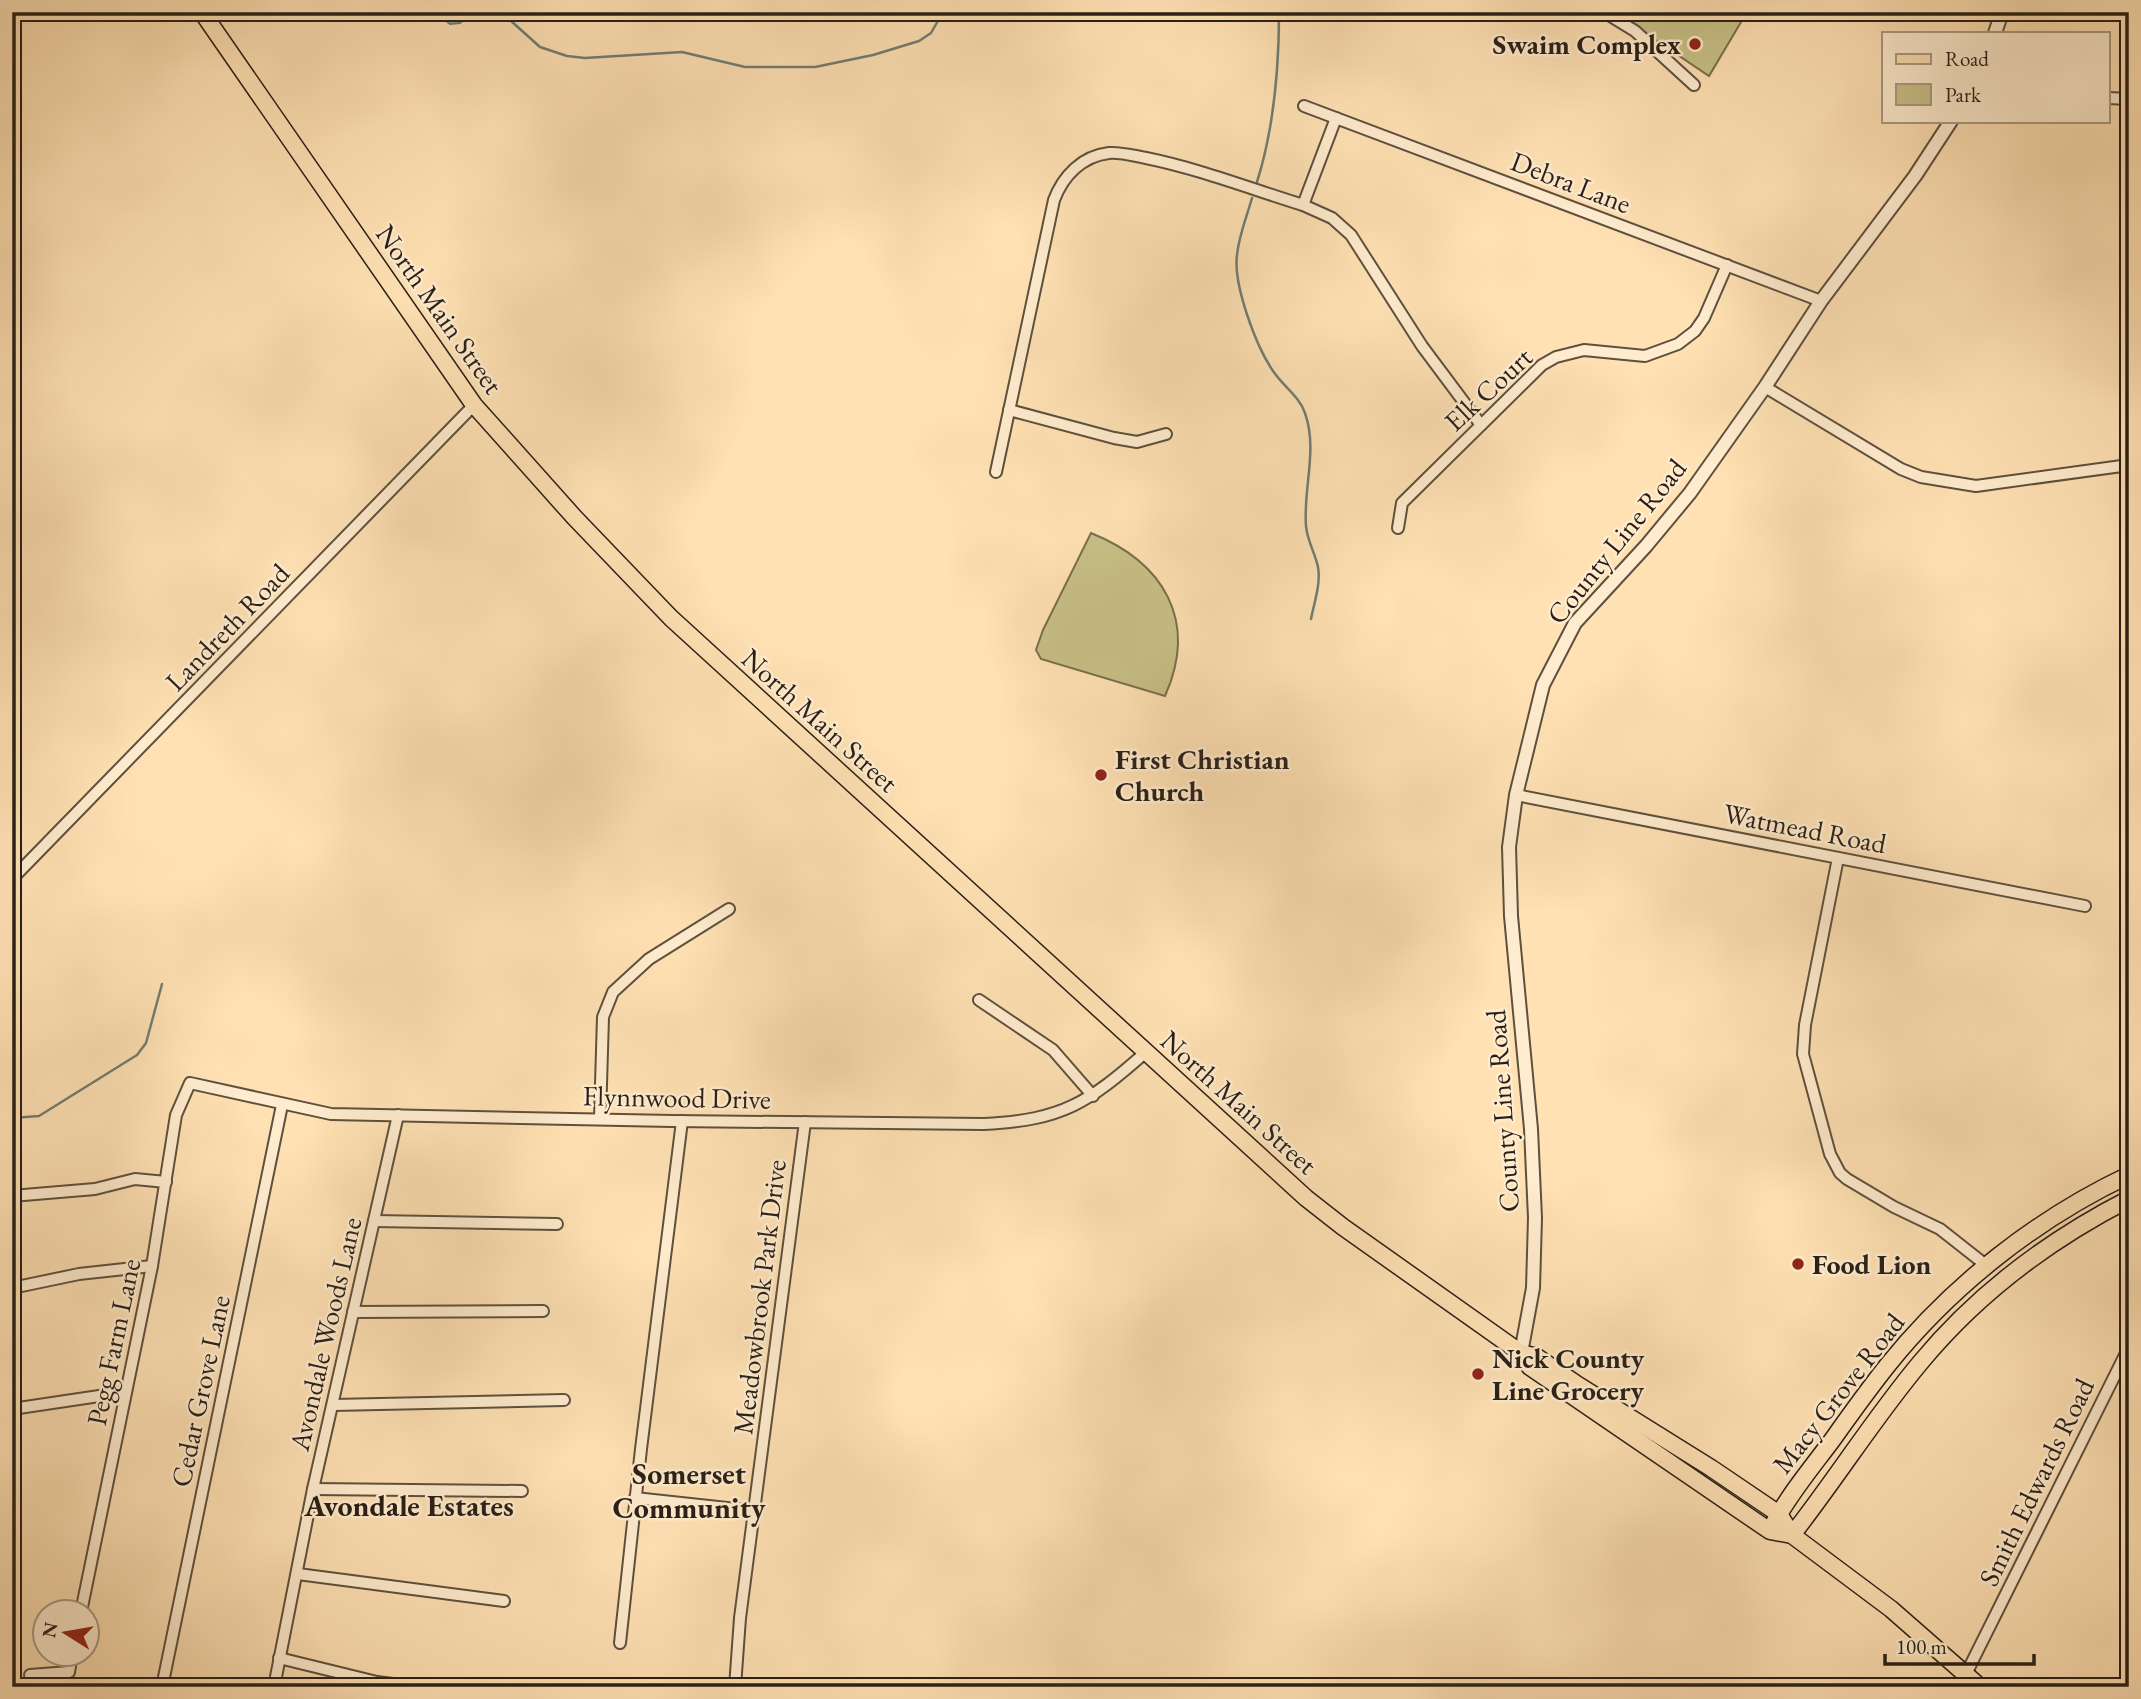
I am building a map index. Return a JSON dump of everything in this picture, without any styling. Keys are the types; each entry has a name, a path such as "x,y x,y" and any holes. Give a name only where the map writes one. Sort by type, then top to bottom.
{"main road":[{"name":"North Main Street","path":"202,12 474,405 573,517 671,618 1315,1206 1521,1353 1530,1367 1770,1531 1792,1535"},
{"name":"Macy Grove Road","path":"1770,1531 1779,1514 1887,1366 1933,1314 1987,1266 2059,1213 2129,1175"},
{"name":"Macy Grove Road","path":"1792,1535 1906,1381 1957,1322 2034,1257 2080,1226 2129,1199"},
{"name":"North Main Street","path":"1521,1353 1538,1357 1779,1514 1792,1535 1891,1609 1980,1687"}],"street":[{"path":"1604,12 1635,32 1694,85"},
{"path":"1995,32 2002,12"},
{"path":"2110,98 2129,99"},
{"name":"Debra Lane","path":"1304,106 1821,301"},
{"path":"1303,205 1336,118"},
{"name":"County Line Road","path":"1521,1353 1534,1289 1535,1218 1531,1129 1508,847 1516,795 1543,685 1575,623 1646,546 1690,493 1765,387 1821,301 1915,176 1950,122"},
{"path":"996,472 1059,184 1086,160 1109,153 1176,164 1303,205 1332,218 1351,235 1422,346 1481,425"},
{"name":"Elk Court","path":"1398,528 1402,503 1542,365 1556,357 1584,350 1645,356 1678,344 1695,331 1704,318 1727,265"},
{"path":"1765,387 1900,469 1921,477 1976,486 2129,466"},
{"name":"Landreth Road","path":"12,879 474,405"},
{"path":"1009,410 1137,442 1166,434"},
{"name":"Watmead Road","path":"1516,795 2085,906"},
{"path":"1838,858 1805,1025 1803,1054 1825,1140 1834,1163 1847,1179 1894,1207 1940,1228 1987,1266"},
{"path":"600,1118 603,1017 613,992 649,958 729,909"},
{"path":"978,1000 1053,1050 1093,1096"},
{"name":"Flynnwood Drive","path":"190,1083 331,1114 682,1121 1011,1123 1050,1116 1093,1096 1146,1052"},
{"name":"Pegg Farm Lane","path":"84,1598 152,1266 176,1115 190,1083"},
{"name":"Cedar Grove Lane","path":"162,1687 282,1105"},
{"name":"Avondale Woods Lane","path":"274,1687 313,1489 398,1115"},
{"path":"620,1643 635,1498 682,1121"},
{"name":"Meadowbrook Park Drive","path":"734,1687 740,1618 805,1122"},
{"path":"12,1196 95,1189 135,1179 166,1182"},
{"path":"374,1221 556,1224"},
{"path":"12,1288 79,1273 152,1266"},
{"path":"353,1312 543,1311"},
{"name":"Smith Edwards Road","path":"1966,1674 2129,1347"},
{"path":"12,1409 126,1392"},
{"path":"333,1405 564,1401"},
{"path":"313,1489 522,1491"},
{"path":"635,1498 755,1511"},
{"path":"298,1574 504,1601"},
{"path":"279,1658 377,1682 417,1687"},
{"path":"30,1675 69,1672 70,1668"}],"green space":[{"name":"Swaim Complex","path":"1614,12 1747,12 1709,76"},
{"path":"1091,533 1138,560 1155,577 1168,597 1176,619 1178,643 1175,668 1165,696 1041,659 1036,650 1043,630"}],"shaded area":[{"path":"435,12 472,12 460,23 450,24"}],"waterway":[{"path":"501,12 540,47 567,56 585,58 682,52 745,67 815,67 873,55 919,41 931,33 943,12"},
{"path":"1257,182 1268,141 1274,98 1279,12"},
{"path":"1252,198 1238,248 1237,268 1242,298 1266,360 1281,382 1295,396 1305,413 1309,427 1306,526 1319,573 1311,619"},
{"path":"12,1118 39,1116 137,1055 146,1043 162,984"}],"place":[{"name":"Swaim Complex","path":"1695,44"},
{"name":"First Christian Church","path":"1101,775"},
{"name":"Food Lion","path":"1798,1264"},
{"name":"Nick County Line Grocery","path":"1478,1374"}],"district":[{"name":"Somerset Community","path":"689,1490"},
{"name":"Avondale Estates","path":"409,1505"}]}
